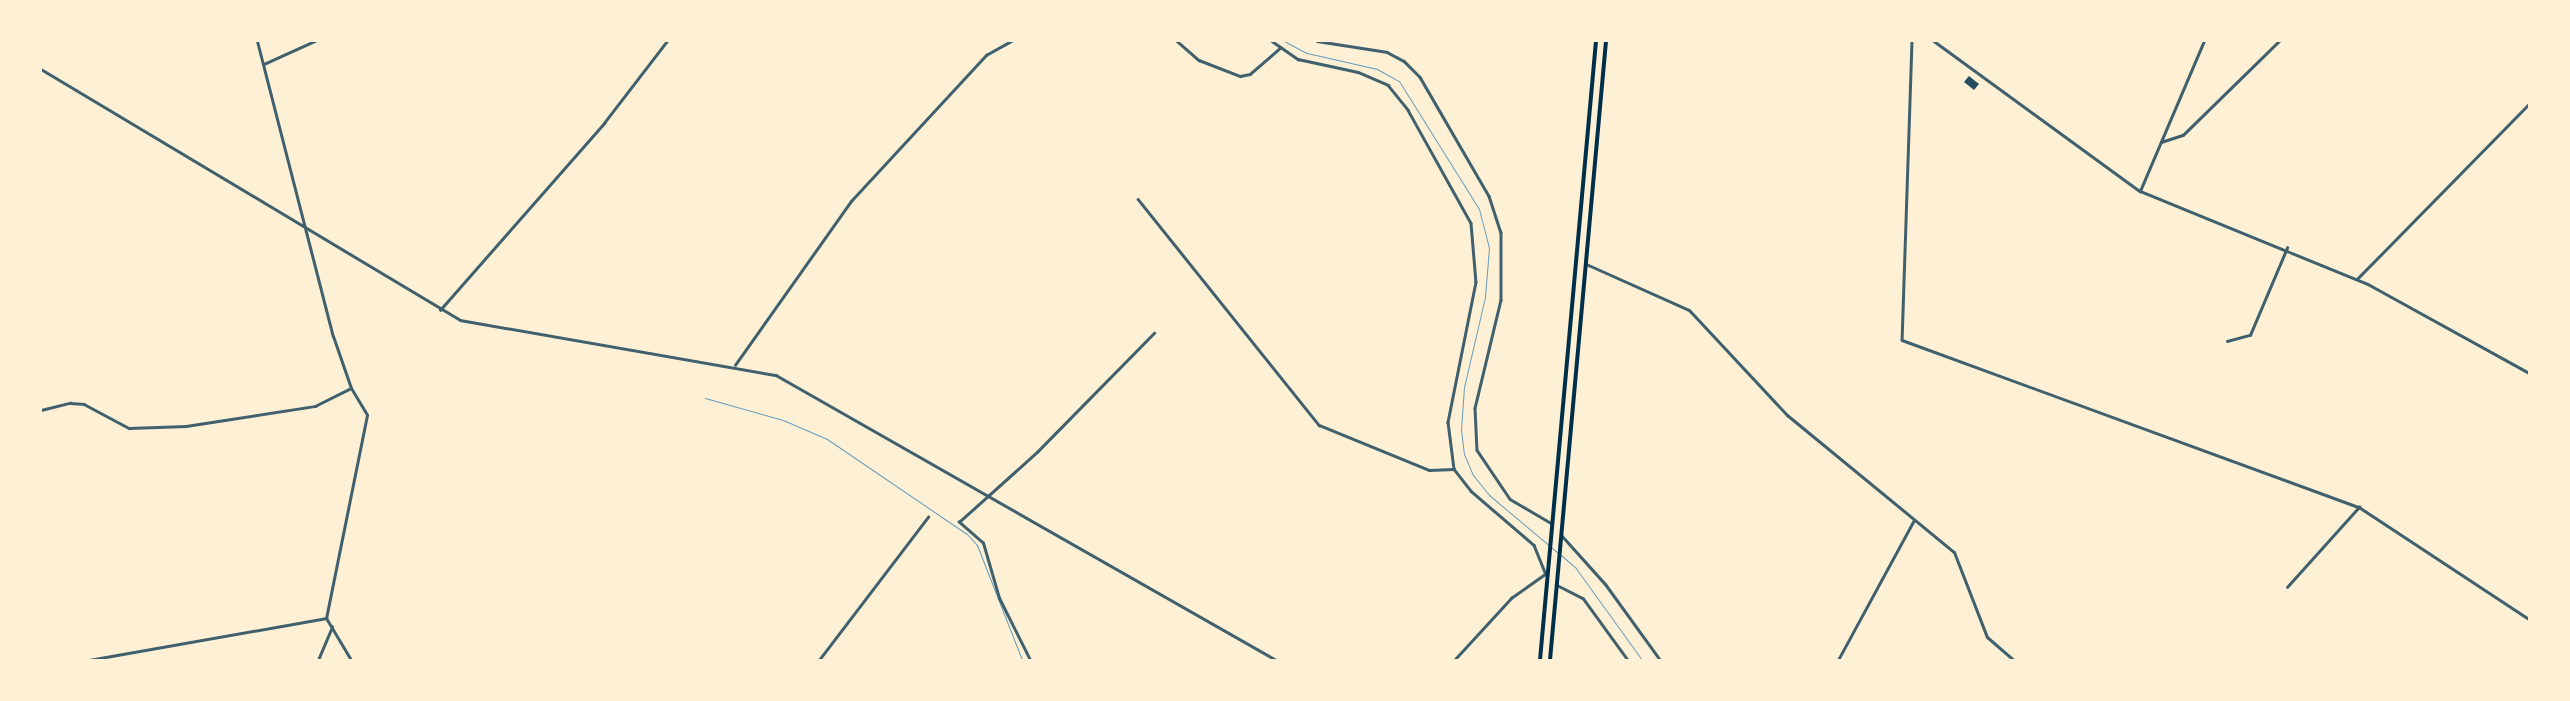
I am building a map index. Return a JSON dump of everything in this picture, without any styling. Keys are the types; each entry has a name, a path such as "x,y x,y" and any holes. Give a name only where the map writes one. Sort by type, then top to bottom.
{"highway":[{"path":"1540,660 1546,574 1596,41"},
{"path":"1550,660 1606,41"}],"street":[{"path":"257,41 305,229 351,388 361,402 366,430 326,618 351,660"},
{"path":"264,64 314,41"},
{"path":"440,310 604,123 667,41"},
{"path":"735,365 851,201 986,55 1011,41"},
{"path":"1177,41 1199,60 1240,76 1250,74 1280,48"},
{"path":"1272,41 1298,59 1358,72 1388,85 1408,110 1464,206 1471,223 1476,282 1448,422 1454,470 1471,491 1534,545 1546,574 1512,598 1455,660"},
{"path":"1317,41 1387,52 1404,61 1420,78 1489,196 1501,232 1501,291 1475,408 1477,450 1510,498 1551,523"},
{"path":"1912,41 1902,340 2359,507 2529,619"},
{"path":"1934,41 2140,191 2287,248 2357,279 2529,373"},
{"path":"2140,191 2204,41"},
{"path":"2160,142 2183,135 2279,41"},
{"path":"41,69 440,310 460,320 499,328 735,365 789,381 1276,660"},
{"path":"2357,279 2529,104"},
{"path":"1138,199 1319,425 1429,470 1454,470"},
{"path":"2227,341 2250,335 2287,248"},
{"path":"1586,264 1688,310 1787,415 1954,552 1987,637 2013,660"},
{"path":"1030,660 1003,606 983,543 959,522 990,496 1154,333"},
{"path":"41,410 77,403 129,428 186,426 315,406 351,388"},
{"path":"2287,587 2359,507"},
{"path":"819,660 928,517"},
{"path":"1838,660 1914,520"},
{"path":"1561,538 1605,584 1660,660"},
{"path":"1557,585 1583,598 1628,660"},
{"path":"89,660 326,618"},
{"path":"318,660 332,627"}],"building":[{"path":"1969,76 1979,84 1974,90 1964,82"}],"waterway":[{"path":"1284,41 1307,53 1377,69 1399,81 1479,209 1489,248 1485,297 1464,387 1461,430 1464,454 1473,475 1489,495 1558,553"},
{"path":"705,398 783,420 827,439 967,534 977,545 1022,660"},
{"path":"1561,555 1575,567 1642,660"}]}
